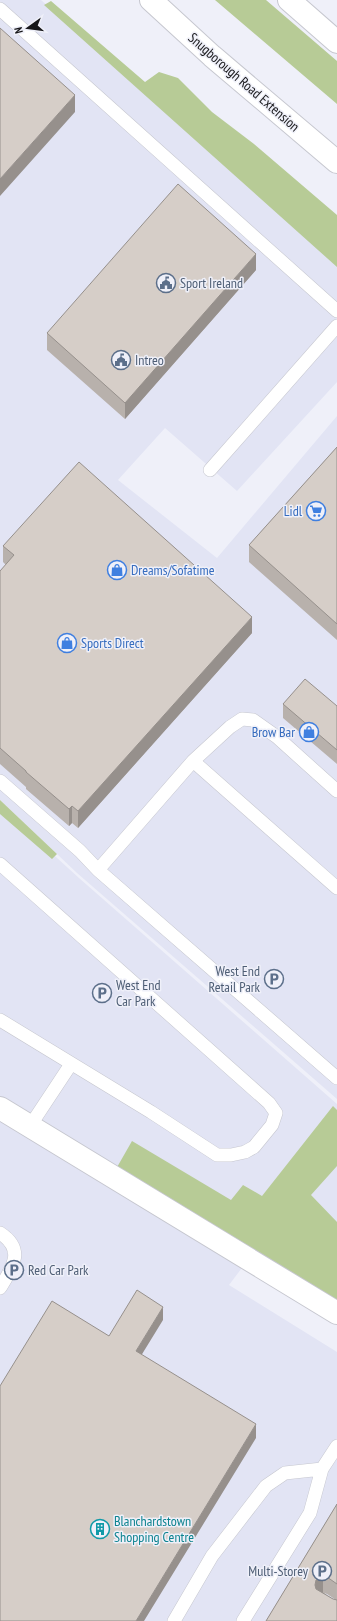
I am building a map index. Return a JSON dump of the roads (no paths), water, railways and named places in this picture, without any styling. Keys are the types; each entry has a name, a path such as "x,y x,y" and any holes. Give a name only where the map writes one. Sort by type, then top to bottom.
{"street":[{"name":"Snugborough Road Extension","path":"151,0 212,56 337,162"},
{"path":"289,0 337,42"},
{"path":"0,1108 337,1313"}],"lane":[{"path":"0,9 337,311"},
{"path":"210,470 337,326"},
{"path":"98,870 193,761 230,727 242,719 253,720 277,737 337,791"},
{"path":"193,761 337,888"},
{"path":"0,781 80,851 98,870 337,1078"},
{"path":"0,864 269,1103 276,1113 272,1126 254,1147 245,1152 231,1155 217,1155 151,1112 0,1020"},
{"path":"30,1126 71,1064"},
{"path":"0,1233 8,1238 15,1252 14,1265 0,1288"},
{"path":"243,1621 310,1513 322,1469 337,1446"},
{"path":"174,1621 212,1556 266,1486 285,1473 322,1469"}],"place":[{"name":"Sport Ireland","path":"166,283"},
{"name":"Intreo","path":"121,360"},
{"name":"Lidl","path":"316,511"},
{"name":"Dreams/Sofatime","path":"117,570"},
{"name":"Sports Direct","path":"67,643"},
{"name":"Brow Bar","path":"309,732"},
{"name":"West End Retail Park","path":"274,979"},
{"name":"West End Car Park","path":"102,993"},
{"name":"Red Car Park","path":"14,1270"},
{"name":"Blanchardstown Shopping Centre","path":"100,1529"},
{"name":"Multi-Storey","path":"322,1571"}]}
